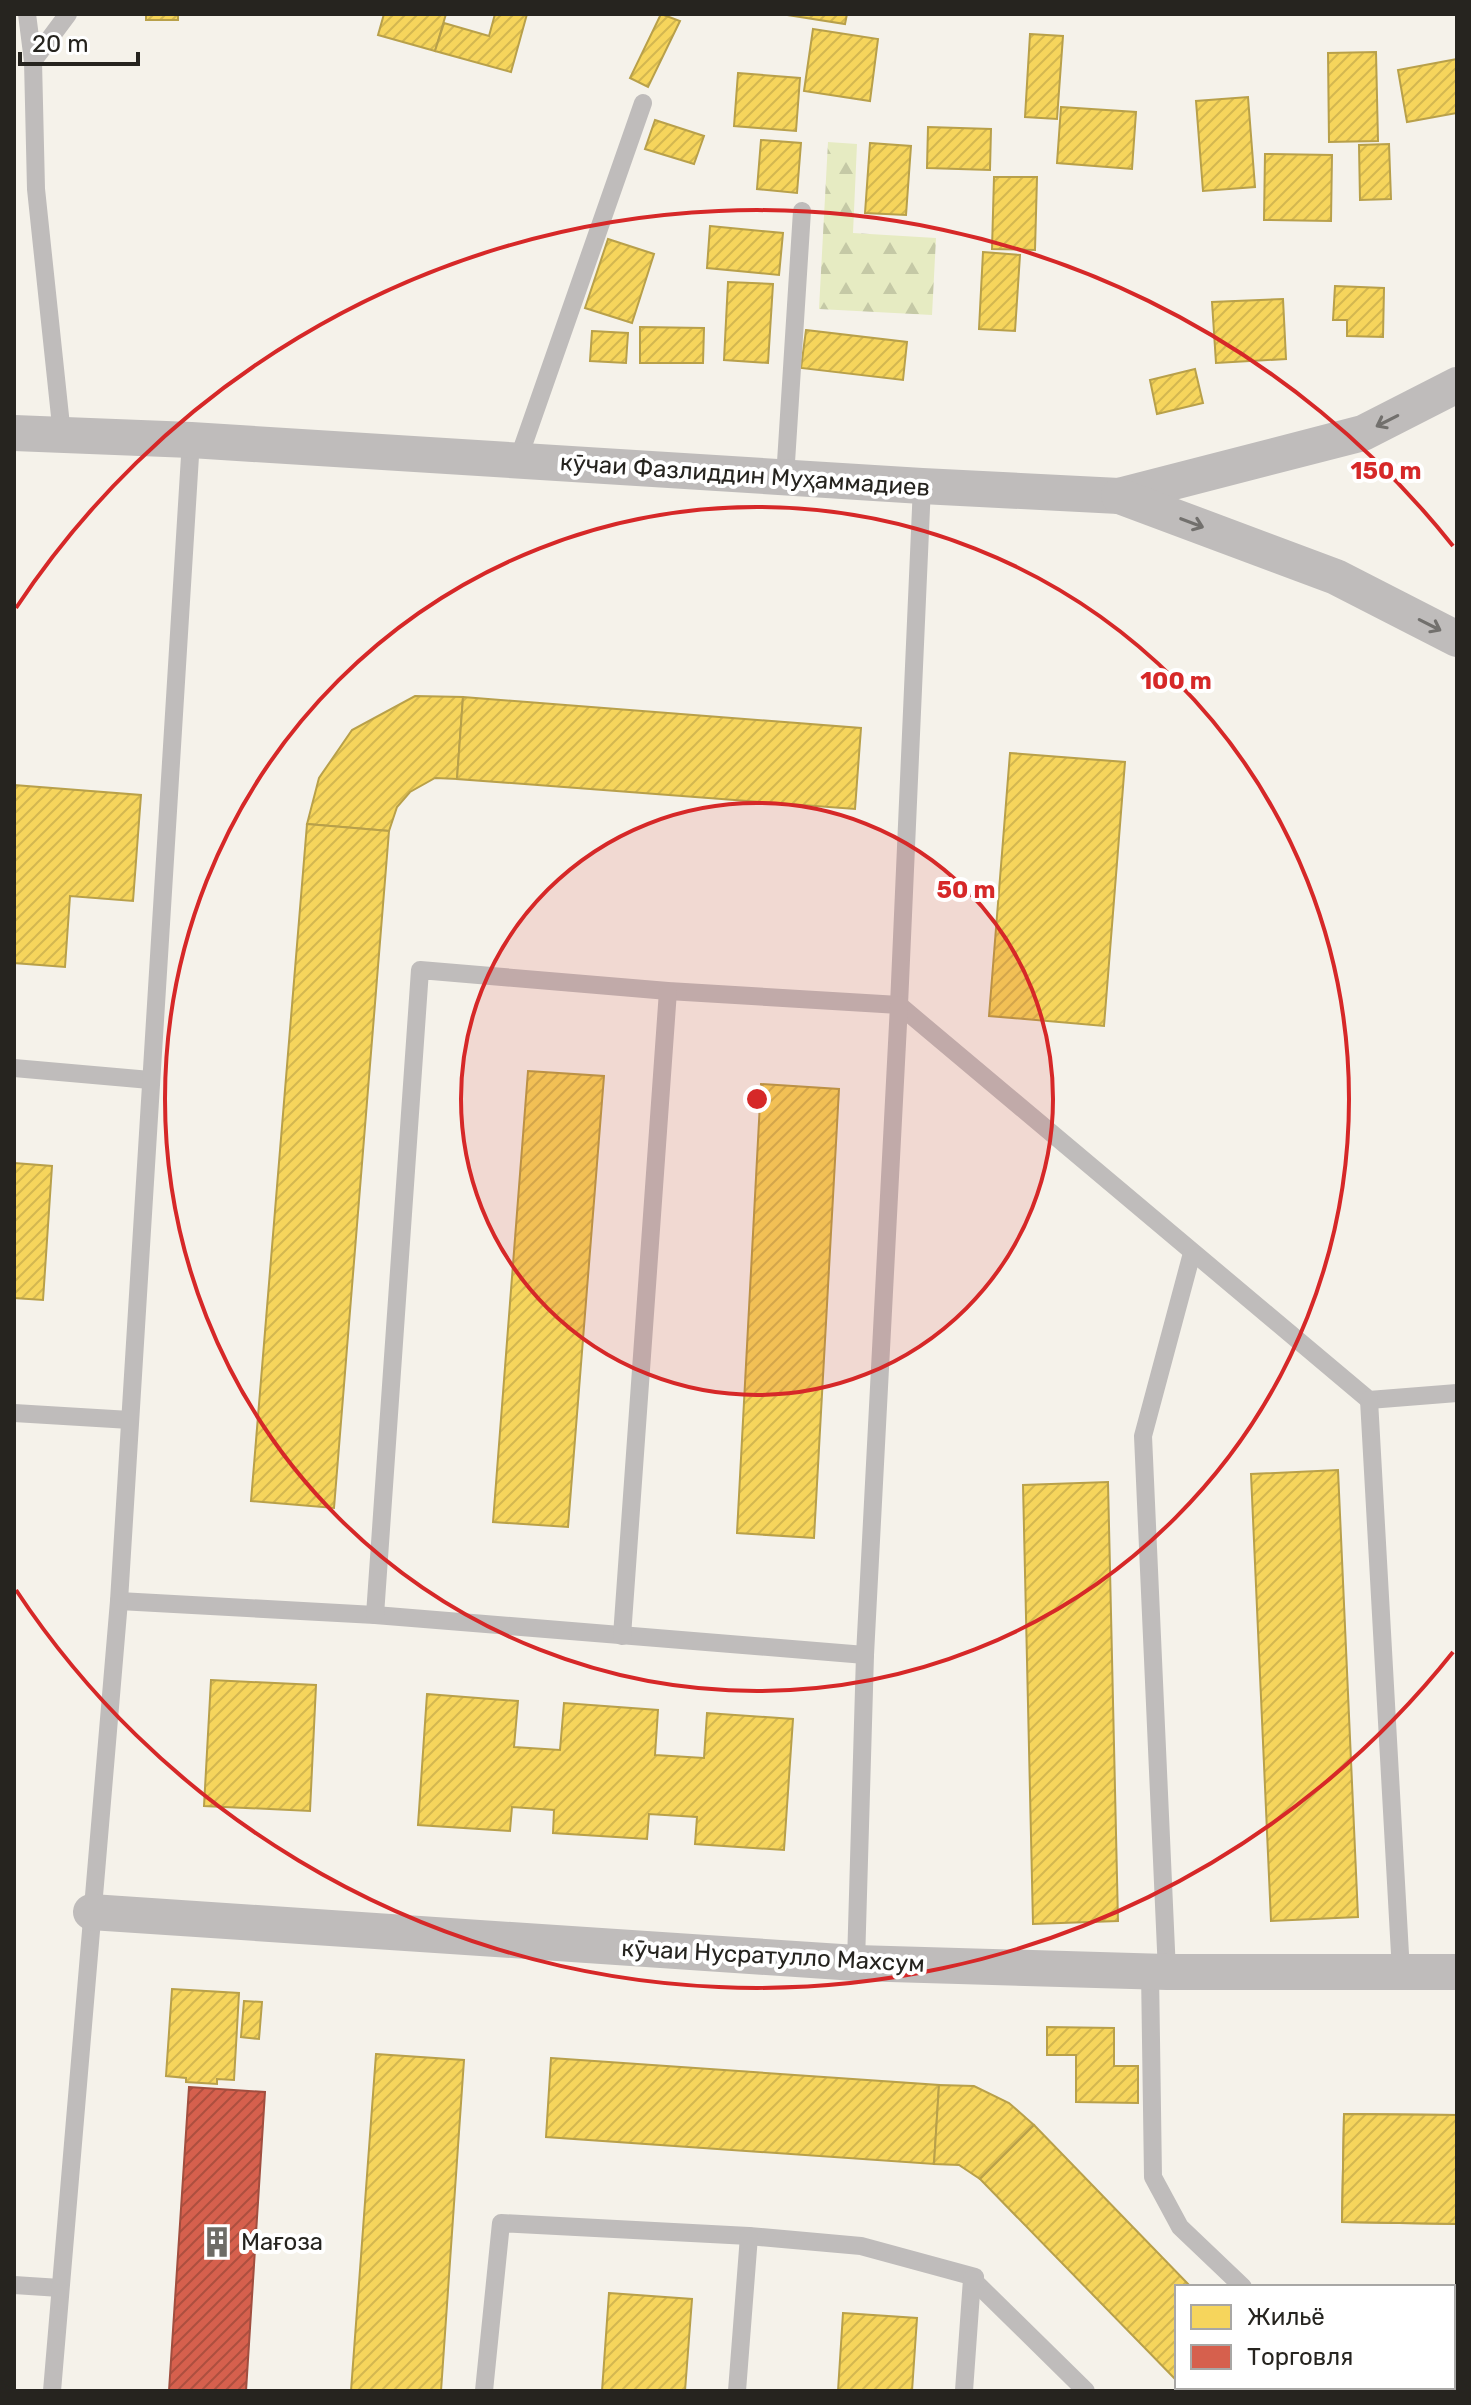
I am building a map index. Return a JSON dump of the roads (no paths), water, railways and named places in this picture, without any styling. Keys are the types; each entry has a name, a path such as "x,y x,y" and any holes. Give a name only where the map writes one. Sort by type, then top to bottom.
{"street":[{"name":"кӯчаи Фазлиддин Муҳаммадиев","path":"14,433 191,440 1119,496 1363,433 1457,385"},
{"path":"1119,496 1336,577 1457,639"},
{"name":"кӯчаи Нусратулло Махсум","path":"91,1912 856,1963 1159,1972 1457,1972"}],"lane":[{"path":"27,14 33,61 36,189 62,435"},
{"path":"33,61 68,14"},
{"path":"518,460 643,103"},
{"path":"785,478 802,211"},
{"path":"52,2391 119,1601 191,440"},
{"path":"856,1963 865,1655 922,486"},
{"path":"375,1615 420,970 668,991 899,1005 1369,1400 1457,1393"},
{"path":"622,1636 668,991"},
{"path":"14,1068 150,1080"},
{"path":"1192,1253 1143,1436 1159,1972 1153,2177 1180,2227 1241,2285"},
{"path":"1369,1400 1401,1972"},
{"path":"14,1413 130,1420"},
{"path":"119,1601 375,1615 865,1655"},
{"path":"484,2391 501,2223 749,2236 861,2246 975,2277 972,2279 964,2391"},
{"path":"737,2391 749,2236"},
{"path":"972,2279 1086,2391"},
{"path":"14,2285 60,2288"}],"place":[{"name":"Мағоза","path":"217,2242"}]}
